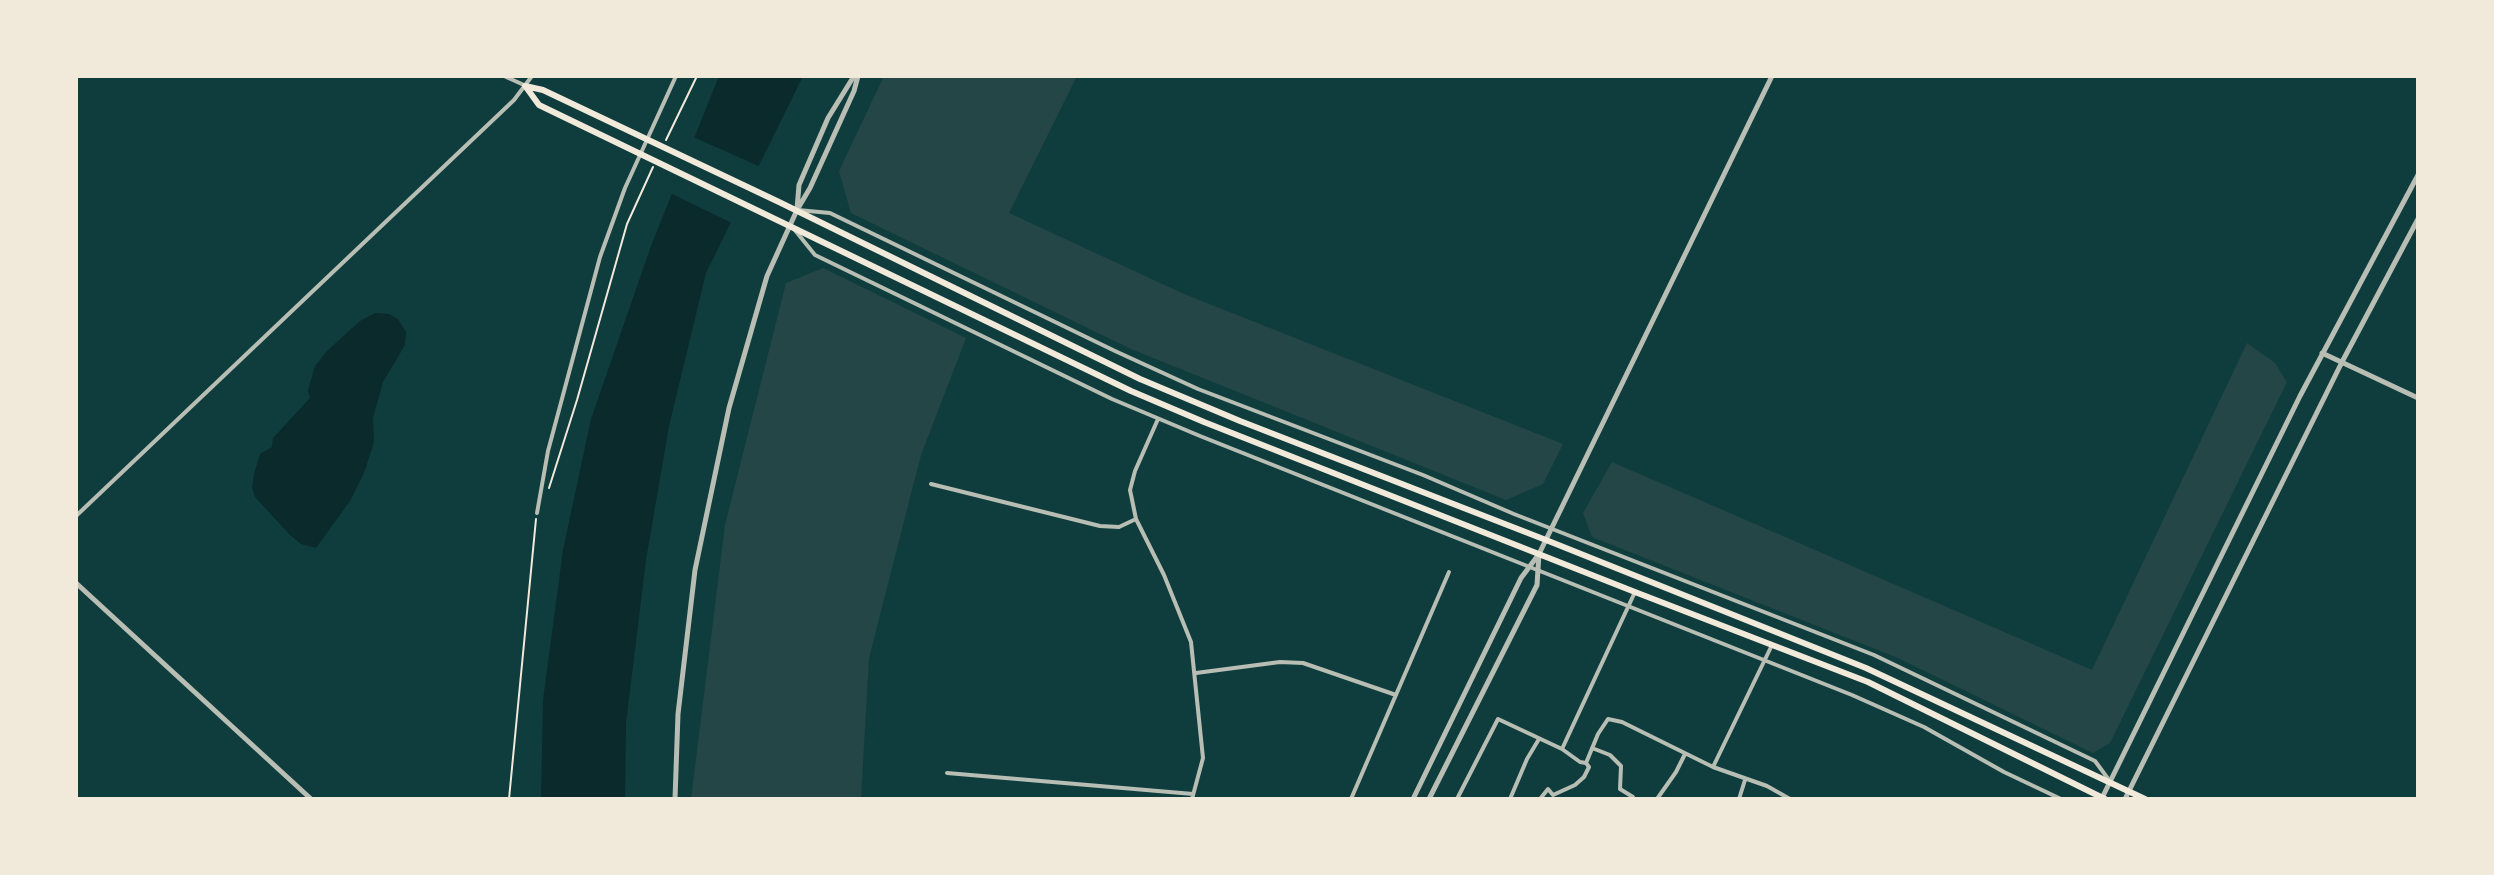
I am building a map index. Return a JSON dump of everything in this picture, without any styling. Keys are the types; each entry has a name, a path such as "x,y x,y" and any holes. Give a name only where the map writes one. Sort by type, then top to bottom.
{"main road":[{"path":"525,86 543,90 797,210 1140,379 1866,668 2145,799"},
{"path":"525,86 539,105 1131,391 1868,682 2101,799"}],"street":[{"path":"504,76 525,86"},
{"path":"76,516 514,100 532,76"},
{"path":"537,513 548,451 600,257 625,188 676,76"},
{"path":"797,210 799,185 828,118 856,76"},
{"path":"675,799 678,714 695,570 729,408 767,276 854,91 856,76"},
{"path":"1413,799 1521,578 1539,554 1552,528 1772,76"},
{"path":"2101,799 2322,353 2418,175"},
{"path":"797,210 830,213 1198,389 1874,655 2095,761 2110,782"},
{"path":"2125,799 2342,362 2418,219"},
{"path":"790,224 815,255 1112,399 1910,720 2004,772 2061,799"},
{"path":"2322,353 2418,398"},
{"path":"947,773 1193,796 1203,758 1191,642 1164,575 1136,519 1130,490 1158,419"},
{"path":"931,484 1100,526 1119,527 1136,519"},
{"path":"1429,799 1537,585 1539,554"},
{"path":"1351,799 1449,572"},
{"path":"76,583 311,799"},
{"path":"1562,749 1635,592"},
{"path":"1713,767 1772,645"},
{"path":"1196,673 1280,662 1303,663 1396,695"},
{"path":"1457,799 1498,719 1586,763"},
{"path":"1540,799 1548,789 1553,795 1584,777 1592,748 1608,719 1622,722 1713,767 1767,786 1790,799"},
{"path":"1510,799 1539,739"},
{"path":"1592,748 1610,755 1621,766 1620,789 1633,799"},
{"path":"1657,799 1686,753"},
{"path":"1739,799 1745,780"}],"path":[{"path":"663,145 697,76"},
{"path":"509,799 537,513 550,486 627,224 657,159"}],"shaded area":[{"path":"719,76 803,76 706,273 669,426 646,560 626,723 625,799 541,799 543,700 563,550 591,419 651,246"},
{"path":"884,76 1077,76 1009,213 1184,294 1563,444 1543,484 1506,500 1131,349 851,213 839,171"},
{"path":"823,268 966,338 921,455 869,658 861,799 691,799 725,525 786,283"},
{"path":"375,313 389,314 398,319 406,332 405,345 383,382 373,418 374,442 364,473 350,501 316,548 301,544 255,497 252,488 260,454 272,447 273,438 310,398 308,390 315,366 327,351 360,321"},
{"path":"2247,343 2275,363 2287,382 2110,743 2093,753 1898,658 1592,537 1583,513 1612,462 2092,670"}],"pier":[{"path":"691,136 763,168 736,225 668,192"}]}
